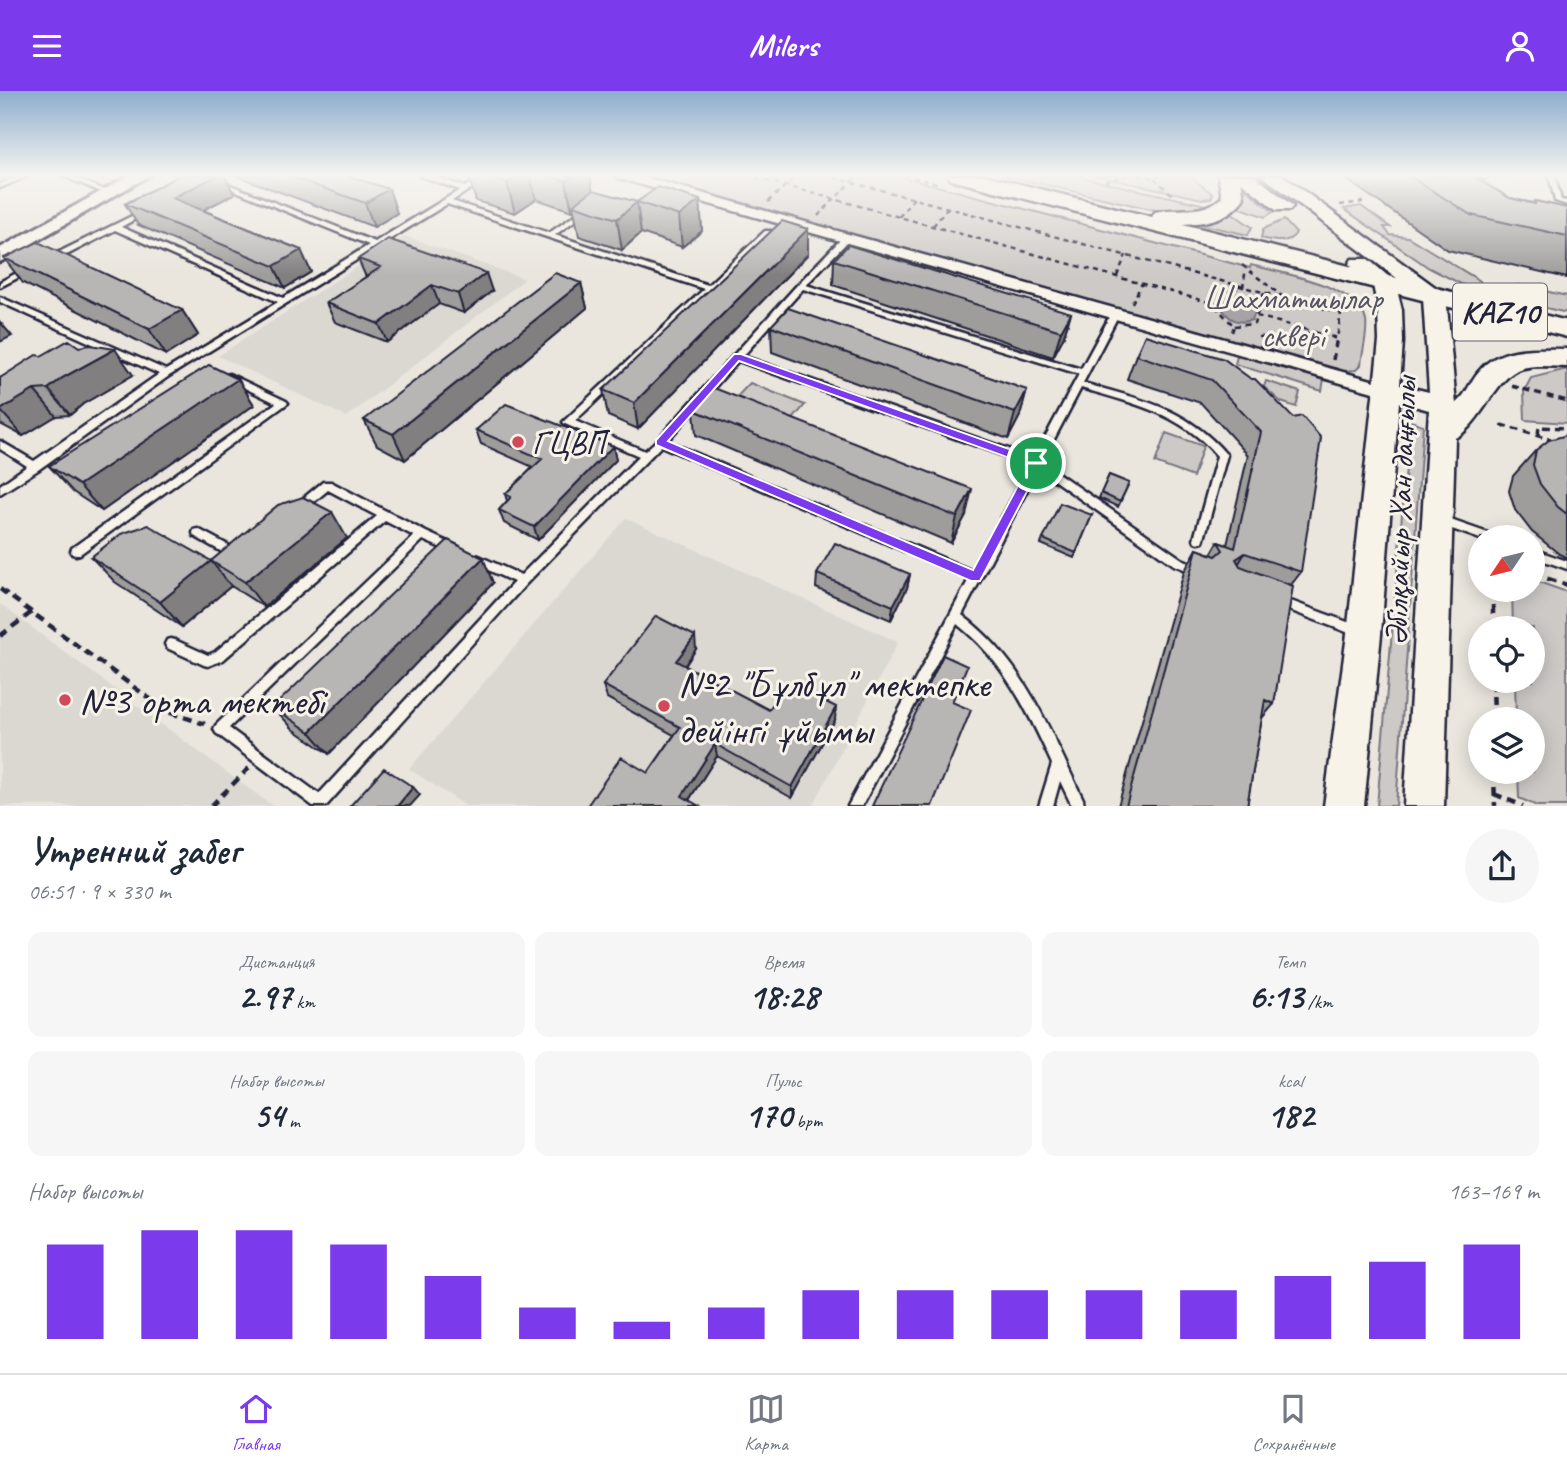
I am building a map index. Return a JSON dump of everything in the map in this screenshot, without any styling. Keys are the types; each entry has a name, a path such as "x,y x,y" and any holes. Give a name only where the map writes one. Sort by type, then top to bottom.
{"main road":[{"name":"KAZ10","path":"1090,208 1567,329"},
{"path":"1108,213 1178,217 1212,213 1225,208"},
{"path":"1286,208 1384,282"},
{"path":"1316,208 1434,295"},
{"name":"Әбілқайыр Хан даңғылы","path":"1344,806 1364,634 1391,341 1390,310 1384,282"},
{"name":"Әбілқайыр Хан даңғылы","path":"1424,806 1443,419 1434,295"},
{"path":"1387,390 1443,419 1474,403 1490,376 1505,364 1520,359 1567,358"}],"street":[{"path":"0,256 82,208"},
{"path":"744,208 1229,342 1387,390"}],"lane":[{"path":"289,208 375,245"},
{"path":"0,491 166,374 433,208"},
{"path":"467,208 710,288"},
{"path":"549,236 587,208"},
{"path":"46,262 152,209"},
{"path":"646,455 568,422 783,220"},
{"path":"115,227 283,302"},
{"path":"422,535 220,729 320,803 522,581 660,442 847,238"},
{"path":"0,285 34,267"},
{"path":"801,286 1084,373"},
{"path":"0,299 166,374"},
{"path":"855,806 1078,384 1121,314"},
{"path":"737,357 1036,463 1178,562 1202,572"},
{"path":"191,358 203,364"},
{"path":"76,551 283,403 214,370"},
{"path":"1078,384 1178,418 1200,430 1213,442 1223,455 1199,539"},
{"path":"660,442 976,577"},
{"path":"0,444 35,467"},
{"path":"288,517 327,485 422,535 522,581"},
{"path":"171,644 208,661 219,656 385,516"},
{"path":"1438,520 1468,530"},
{"path":"198,533 239,557 249,549"},
{"path":"1545,557 1567,565"},
{"path":"1268,597 1364,634"},
{"path":"955,616 977,630 1007,667 1078,804"},
{"path":"1046,806 1058,765"}],"path":[{"path":"757,212 761,208"},
{"path":"812,223 826,208"},
{"path":"868,208 1219,305"},
{"path":"899,217 906,208"},
{"path":"933,226 947,208"},
{"path":"953,208 1341,313 1330,373"},
{"path":"1117,276 1126,255"},
{"path":"1243,287 1245,263"},
{"path":"1121,314 1142,283"},
{"path":"1234,326 1218,309 1225,291 1243,287"},
{"path":"1234,326 1254,324 1264,293"},
{"path":"1257,316 1337,338"},
{"path":"1234,326 1229,342 1319,333"},
{"path":"1507,384 1567,401"},
{"path":"1501,425 1558,442"},
{"path":"1538,436 1539,427 1567,428"},
{"path":"1545,578 1567,585"},
{"path":"0,589 169,712 220,729"},
{"path":"0,636 32,613"},
{"path":"211,806 260,758"},
{"path":"1494,784 1495,806"},
{"path":"1494,794 1523,806"}],"shaded area":[{"path":"405,236 525,279 347,417 218,356"},
{"path":"1238,294 1250,297 1258,305 1252,320 1236,321 1223,310 1228,296"},
{"name":"№2 \"Бұлбұл\" мектепке дейінгі ұйымы","path":"626,518 898,642 813,806 466,806 409,769"},
{"name":"№3 орта мектебі","path":"0,604 237,780 273,806 0,806"}],"green space":[{"name":"Шахматшылар сквері","path":"758,208 1022,208 1250,268 1251,265 1299,277 1349,298 1360,309 1366,321 1361,365 1356,370 1343,371"},
{"path":"1148,208 1204,208 1168,213"},
{"path":"1242,208 1269,208 1273,212 1265,217"},
{"path":"1364,208 1390,227 1384,227 1390,235 1408,237 1480,281 1483,295 1429,268 1344,209"},
{"path":"1228,210 1252,227 1248,235 1183,220"},
{"path":"1284,220 1296,233 1293,237 1280,241 1261,238 1263,229"},
{"path":"1518,285 1567,296 1567,313 1495,296 1506,287"},
{"path":"1238,352 1324,379 1322,391 1235,364"},
{"path":"1567,369 1567,423 1525,420 1524,391 1531,378"},
{"path":"1266,381 1300,392 1296,407 1281,402 1264,387"},
{"path":"750,383 805,405 788,425 732,402"},
{"path":"1410,421 1423,425 1396,806 1377,806"},
{"path":"1166,433 1203,446 1193,477 1155,463"},
{"path":"1545,584 1567,592 1567,806 1537,806 1519,798 1518,784 1545,784 1545,707 1516,707 1515,693 1545,693 1545,616 1513,616 1512,602 1545,602"}],"building":[{"path":"135,208 198,208 301,250 274,266"},
{"path":"584,208 630,208 617,219"},
{"path":"656,208 689,208 679,216"},
{"path":"1461,208 1567,208 1567,236 1471,215"},
{"path":"782,221 808,229 634,403 603,390"},
{"path":"388,239 486,273 458,294 432,285 379,324 326,303 381,267 358,259"},
{"path":"38,242 182,310 149,329 4,258"},
{"path":"848,245 1071,313 1061,331 834,260"},
{"path":"555,273 581,283 393,434 364,420"},
{"path":"788,308 1027,390 1015,413 771,326"},
{"path":"1145,335 1224,359 1251,379 1255,379 1293,418 1302,416 1321,438 1301,572 1245,553 1236,559 1240,566 1293,586 1274,704 1265,700 1247,806 1126,806 1197,549 1216,556 1223,550 1218,542 1235,548 1261,432 1212,380 1136,355"},
{"path":"69,340 79,347 90,345 115,349 62,378 48,389 34,390 0,410 0,378 36,355 41,356"},
{"path":"209,365 238,379 79,485 49,466"},
{"path":"714,388 972,489 957,517 694,410"},
{"path":"506,404 613,446 534,527 499,510 511,497 505,494 542,459 476,430"},
{"path":"1567,435 1567,514 1540,484 1533,465 1536,450 1549,440"},
{"path":"1109,475 1129,483 1120,502 1101,493"},
{"path":"303,497 332,512 245,582 211,561 278,505"},
{"path":"1060,503 1092,515 1076,553 1043,539"},
{"path":"148,525 211,561 160,602 91,557 121,534"},
{"path":"448,540 483,558 310,732 273,707"},
{"path":"835,543 910,574 893,606 817,574"},
{"path":"656,616 695,636 676,661 769,710 786,682 836,707 792,787 715,744 682,796 699,806 587,806 621,757 648,773 680,727 603,685"},
{"path":"943,655 967,666 952,702 971,710 932,806 872,806"},
{"path":"384,768 413,787 399,804 401,806 350,806"}],"place":[{"name":"ГЦВП","path":"518,442"},
{"name":"№3 орта мектебі","path":"65,700"},
{"name":"№2 \"Бұлбұл\" мектепке дейінгі ұйымы","path":"664,706"}],"route":[{"path":"737,357 1036,463 976,577 660,442 737,357"}]}
